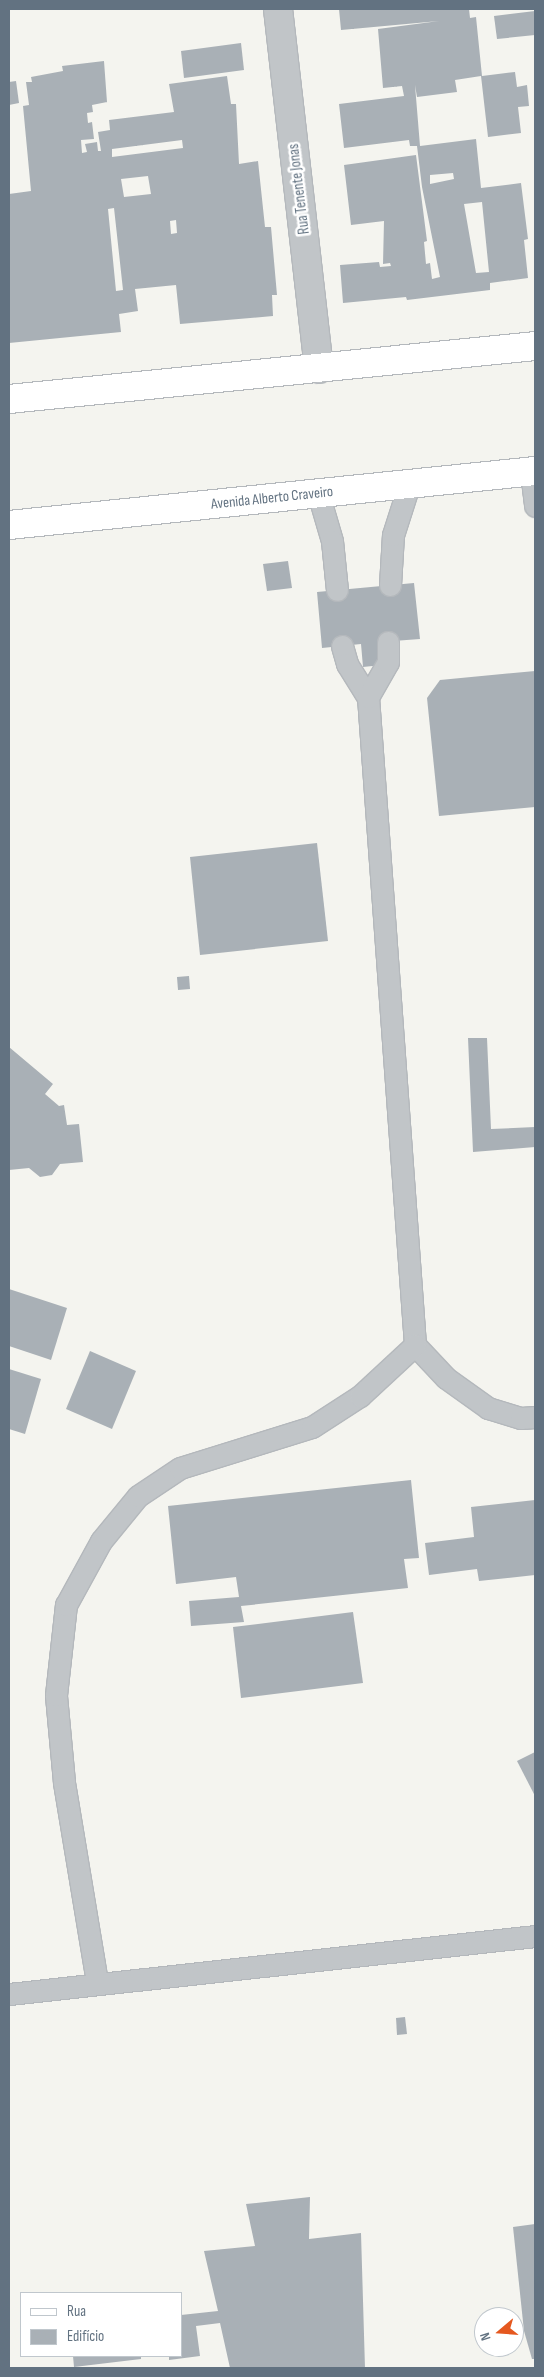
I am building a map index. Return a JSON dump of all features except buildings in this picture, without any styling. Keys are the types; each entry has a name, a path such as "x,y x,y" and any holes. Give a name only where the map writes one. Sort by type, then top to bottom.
{"main road":[{"path":"9,399 535,346"},
{"name":"Avenida Alberto Craveiro","path":"9,525 533,471"}],"street":[{"name":"Rua Tenente Jonas","path":"278,9 319,369"}],"lane":[{"path":"533,471 535,506"},
{"path":"390,585 393,536 409,485"},
{"path":"318,493 332,541 337,590"},
{"path":"368,697 388,662 388,642"},
{"path":"342,646 347,664 368,697 415,1345 446,1378 488,1408 521,1418 535,1417"},
{"path":"97,1982 64,1782 56,1695 66,1605 101,1541 138,1496 180,1468 312,1427 360,1396 415,1345"},
{"path":"9,1994 97,1982 535,1936"}]}
